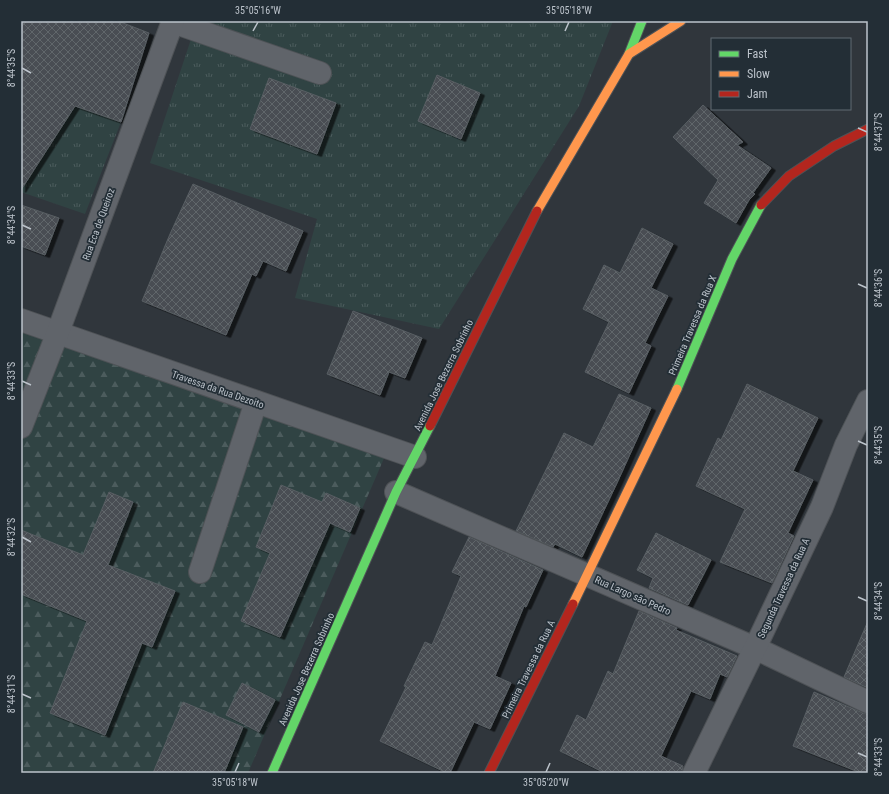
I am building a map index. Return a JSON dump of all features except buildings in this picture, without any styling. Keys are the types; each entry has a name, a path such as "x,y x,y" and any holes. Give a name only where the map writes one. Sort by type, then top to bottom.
{"main road":[{"path":"629,54 642,21"},
{"name":"Avenida Jose Bezerra Sobrinho","path":"272,773 396,492 415,457 530,222 629,54 681,21"},
{"name":"Primeira Travessa da Rua X","path":"587,575 677,388 732,259 760,206 789,176 834,146 868,129"},
{"name":"Primeira Travessa da Rua A","path":"489,773 587,575"}],"street":[{"path":"173,21 320,73"},
{"name":"Rua Eca de Queiroz","path":"21,427 58,332 173,21"},
{"name":"Travessa da Rua Dezoito","path":"21,320 415,457"},
{"name":"Segunda Travessa da Rua A","path":"694,773 822,506 846,445 868,401"},
{"path":"200,572 256,402"},
{"name":"Rua Largo são Pedro","path":"396,492 755,648 868,702"}],"green space":[{"path":"197,21 613,21 579,106 439,329 295,298 317,219 150,163"},
{"path":"21,86 121,122 85,214 21,192"},
{"path":"21,331 385,456 248,773 21,773"}],"traffic: fast":[{"path":"629,54 642,21"},
{"path":"677,389 732,259 761,205"},
{"path":"272,773 396,492 430,426"}],"traffic: slow":[{"path":"537,211 629,54 681,21"},
{"path":"573,604 677,389"}],"traffic: jam":[{"path":"761,205 789,176 834,146 868,129"},
{"path":"430,426 537,211"},
{"path":"489,773 573,604"}]}
